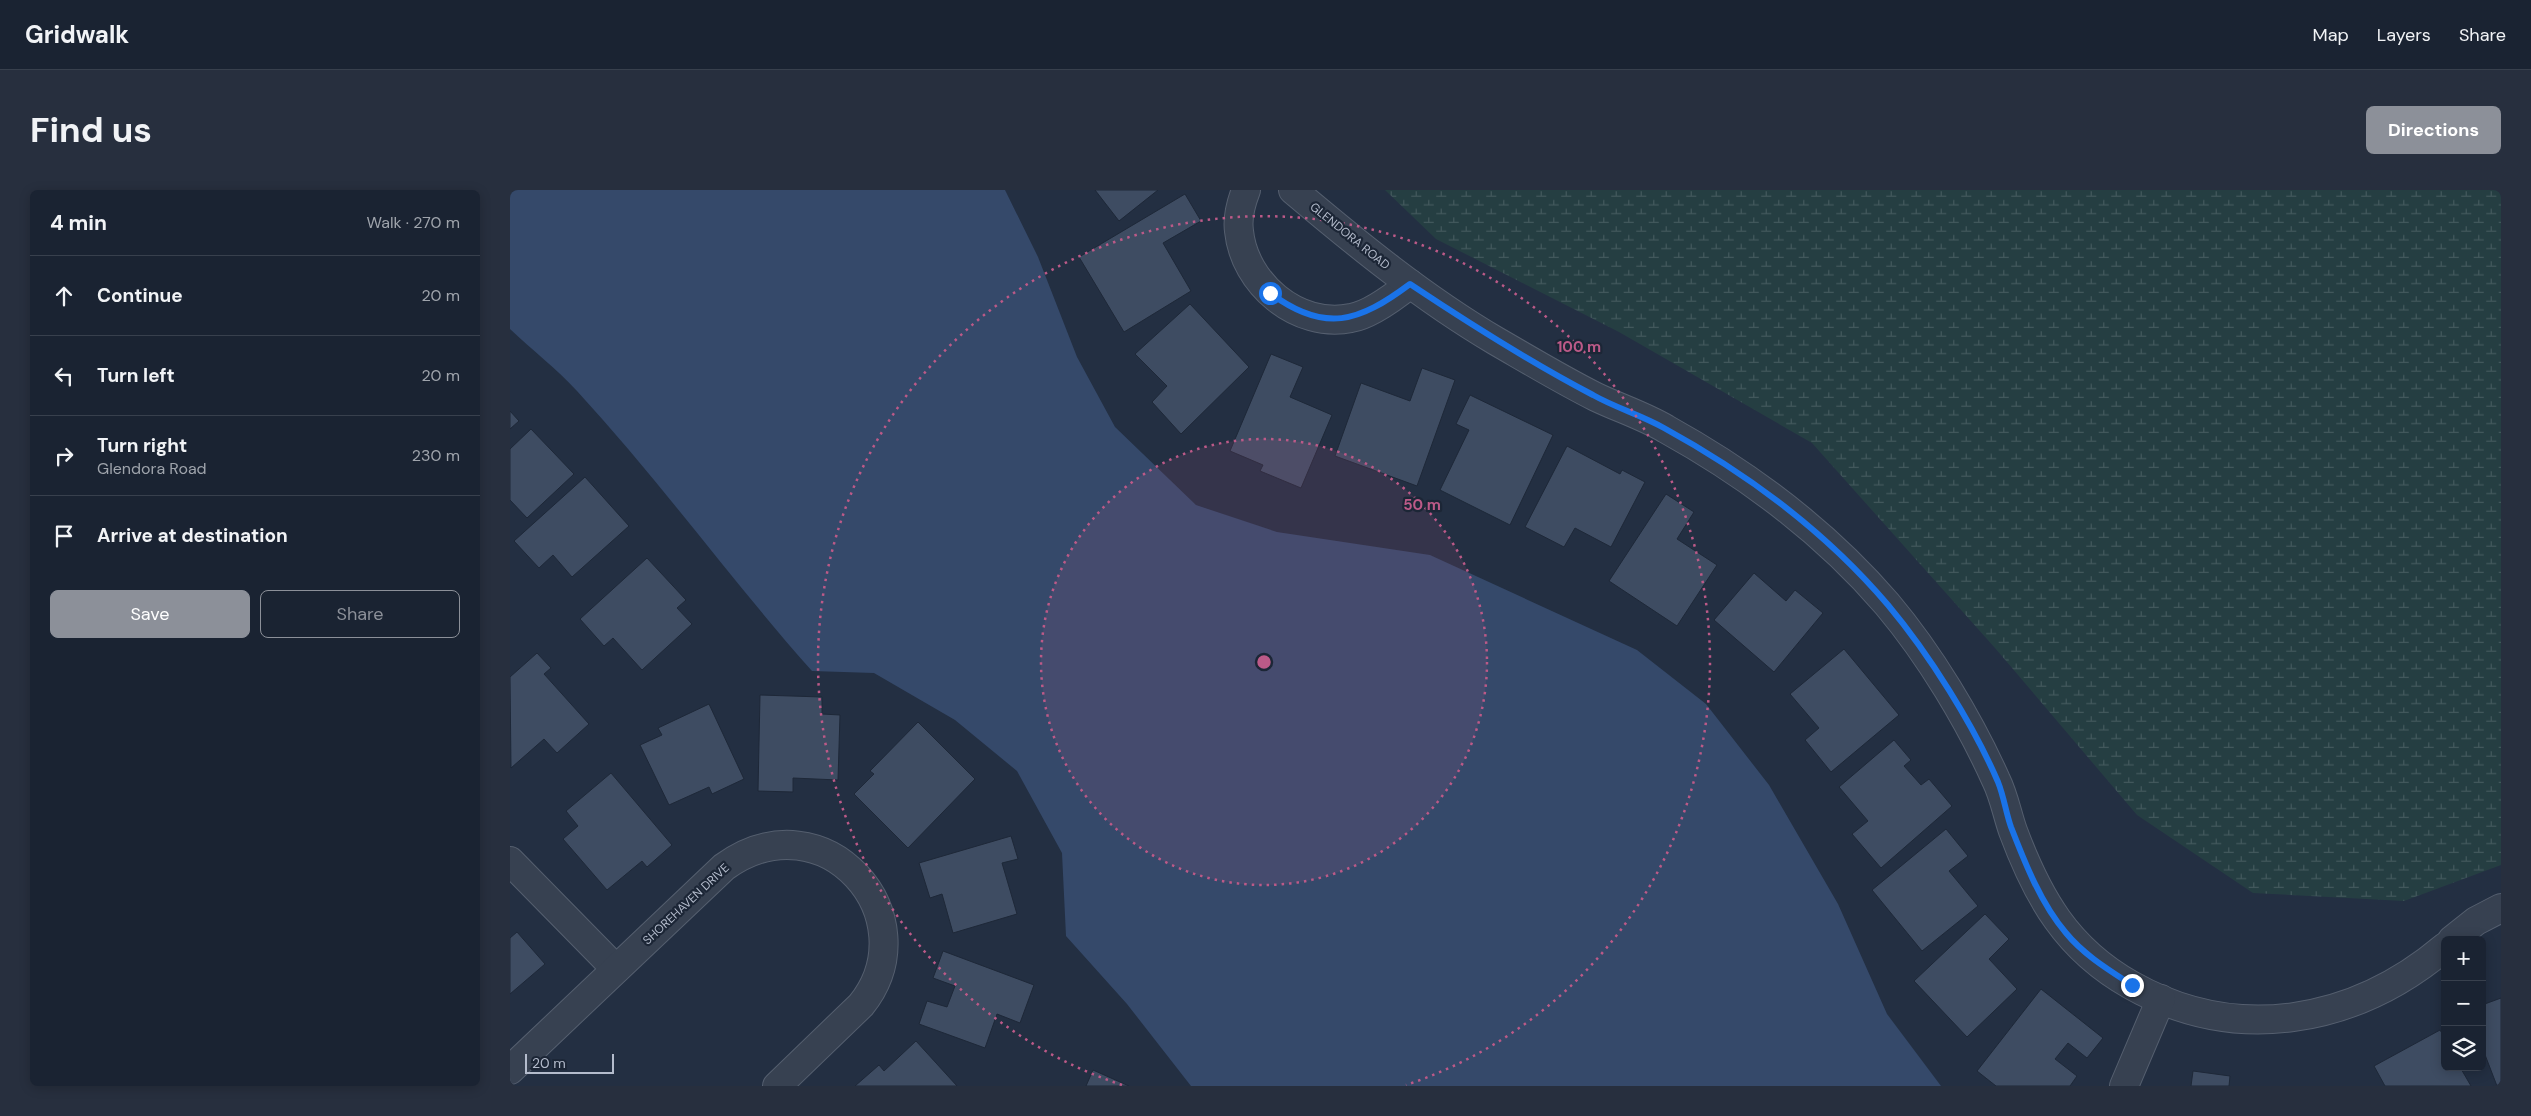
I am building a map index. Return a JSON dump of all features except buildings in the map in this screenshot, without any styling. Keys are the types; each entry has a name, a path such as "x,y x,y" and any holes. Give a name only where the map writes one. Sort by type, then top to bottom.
{"street":[{"path":"1246,190 1240,206 1239,230 1244,254 1256,276 1270,293 1288,306 1308,315 1330,319 1352,318 1388,300 1410,284"},
{"name":"GLENDORA ROAD","path":"1293,190 1363,249 1410,284 1492,338 1595,397 1662,426 1725,463 1784,504 1838,553 1888,606 1942,681 1998,783 2025,862 2066,933 2097,962 2132,985 2161,999 2210,1014 2251,1019 2293,1018 2334,1010 2373,996 2410,975 2441,950"},
{"name":"SHOREHAVEN DRIVE","path":"510,1070 724,867 745,854 765,848 794,845 823,850 840,860 853,872 867,890 877,910 883,944 878,978 872,991 861,1005 779,1085"},
{"path":"510,861 616,969"},
{"path":"2457,936 2476,921 2501,908"},
{"path":"2124,1086 2161,999"}],"green space":[{"path":"1385,190 2501,190 2501,865 2404,901 2253,893 2137,815 1995,648 1812,443 1619,332 1436,239"}],"water":[{"path":"510,190 1005,190 1038,257 1077,357 1115,427 1196,505 1277,532 1430,555 1637,650 1706,704 1769,785 1838,904 1887,1014 1941,1086 1191,1086 1127,1004 1066,936 1062,853 1017,771 955,720 874,673 812,671 608,425 553,367 510,329"}],"route":[{"path":"1270,293 1288,306 1308,315 1330,319 1352,318 1388,300 1410,284 1492,338 1595,397 1662,426 1725,463 1784,504 1838,553 1888,606 1938,674 1970,728 1998,783 2010,824 2025,862 2046,901 2066,933 2097,962 2132,985"}]}
